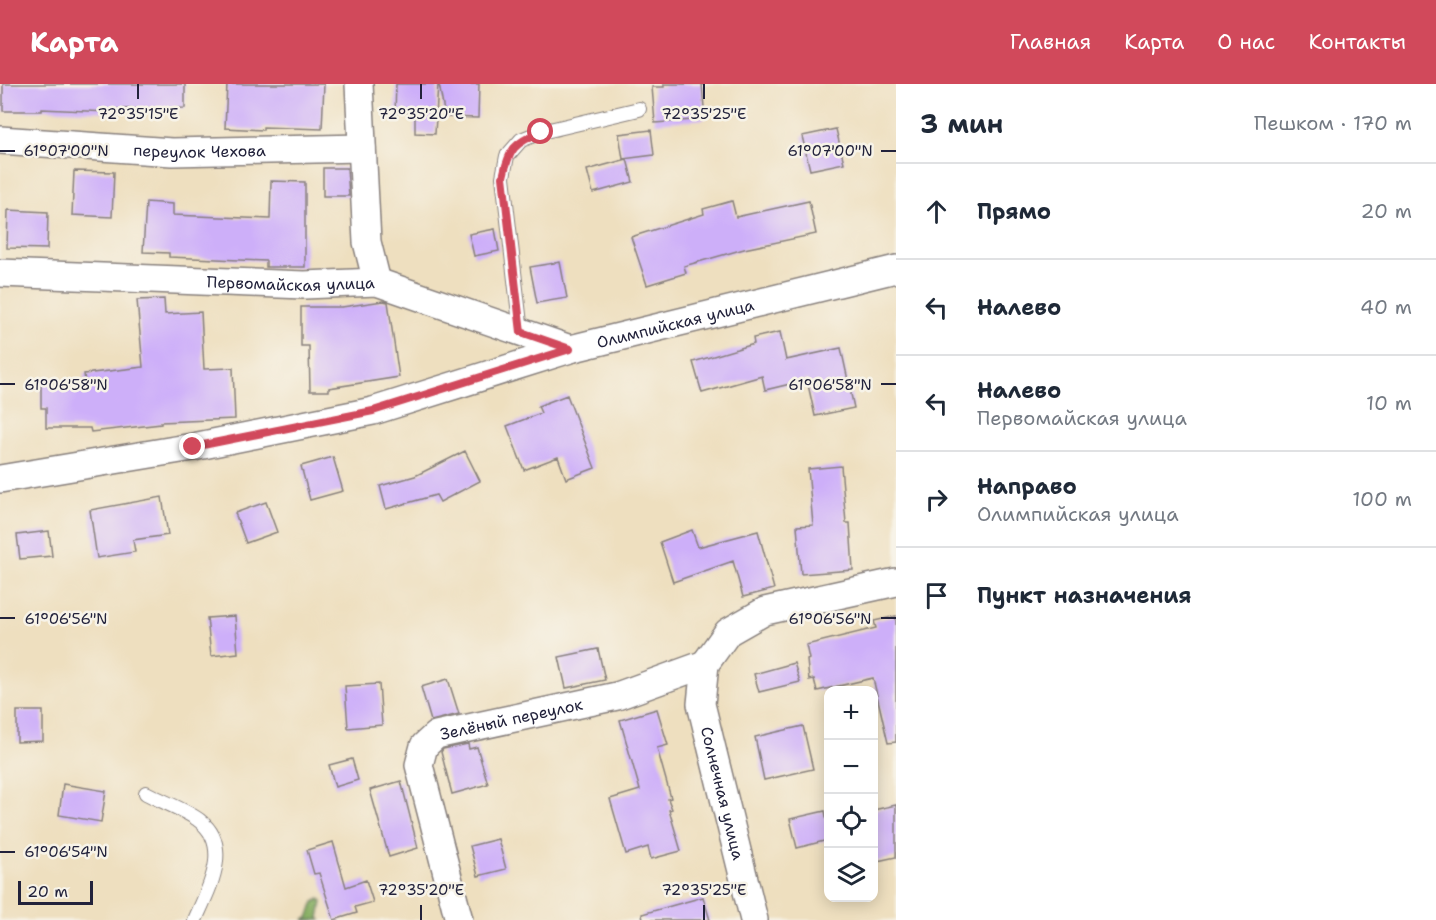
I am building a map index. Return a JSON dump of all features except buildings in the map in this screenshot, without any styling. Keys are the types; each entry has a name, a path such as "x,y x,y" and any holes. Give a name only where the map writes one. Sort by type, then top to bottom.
{"street":[{"path":"359,84 367,242 377,282"},
{"name":"переулок Чехова","path":"0,140 172,152 362,148"},
{"name":"Олимпийская улица","path":"0,479 193,447 373,411 570,349 896,269"},
{"name":"Первомайская улица","path":"0,273 304,285 377,282 570,349"},
{"path":"705,664 728,632 765,611 896,582"},
{"name":"Зелёный переулок","path":"459,920 419,765 424,746 436,735 617,696 705,664"},
{"name":"Солнечная улица","path":"705,664 701,704 754,920"}],"lane":[{"path":"521,332 503,177 507,156 521,140 541,132 639,109"},
{"path":"146,793 201,821 216,841 216,868 195,920"}],"green space":[{"path":"320,899 322,902 319,918 321,920 304,920 308,918 314,902"}],"route":[{"path":"193,447 373,411 570,349 521,332 503,177 507,156 521,140 541,132"}]}
